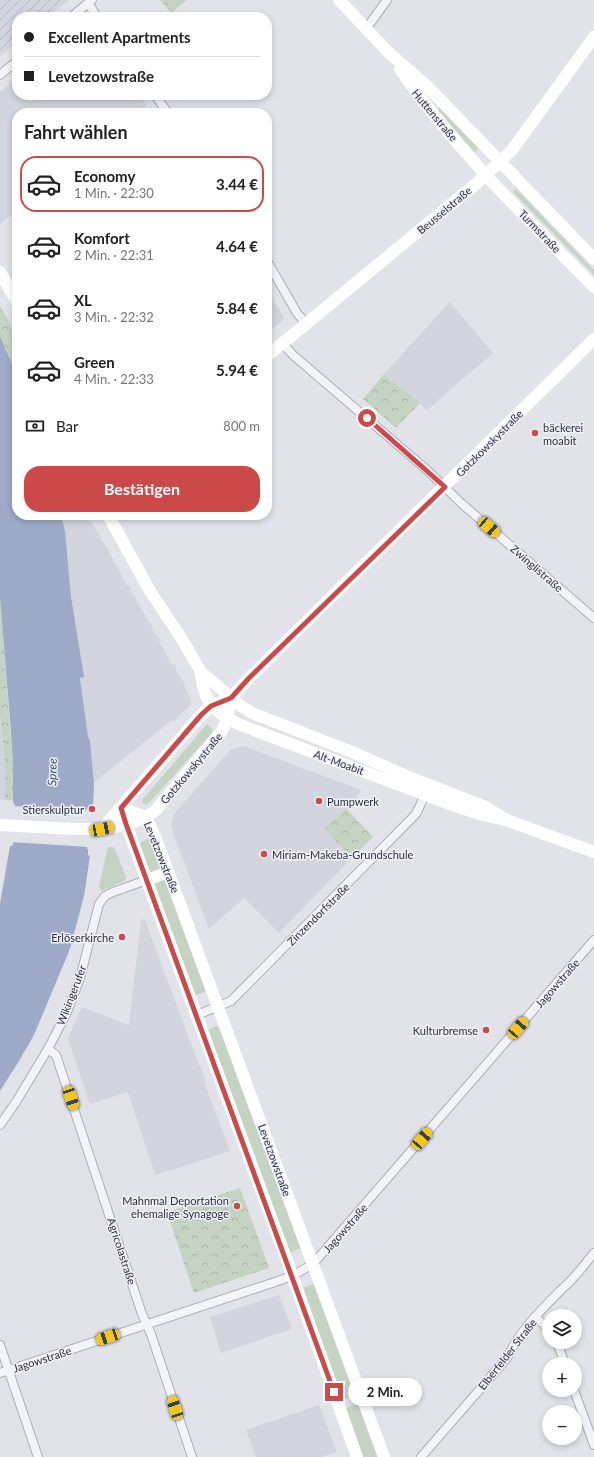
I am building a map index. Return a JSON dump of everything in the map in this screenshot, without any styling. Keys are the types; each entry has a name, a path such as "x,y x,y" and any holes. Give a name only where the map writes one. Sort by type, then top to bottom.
{"main road":[{"name":"Huttenstraße","path":"338,0 389,53 426,85 500,161"},
{"name":"Beusselstraße","path":"272,352 486,175 517,145 594,37"},
{"name":"Huttenstraße","path":"389,53 433,115 486,175"},
{"name":"Turmstraße","path":"500,161 594,259"},
{"name":"Turmstraße","path":"486,175 594,287"},
{"path":"0,272 12,293"},
{"name":"Gotzkowskystraße","path":"97,830 121,808 201,715 211,706 231,698 262,665 445,487 594,339"},
{"name":"Alt-Moabit","path":"111,520 150,591 180,636 201,672 231,698 252,713 356,753 404,775 486,807 506,820"},
{"name":"Alt-Moabit","path":"201,672 201,684 211,706 227,719 247,728 425,795 483,815 506,820 594,852"},
{"name":"Gotzkowskystraße","path":"97,830 126,824 146,817 155,811 222,731 227,719 231,698"},
{"name":"Levetzowstraße","path":"121,808 146,817 168,872 314,1264 384,1457"},
{"name":"Levetzowstraße","path":"121,808 357,1457"},
{"path":"6,826 97,830"},
{"path":"147,880 168,872"}],"street":[{"path":"366,29 387,0"},
{"path":"77,12 90,2 95,12"},
{"path":"0,75 12,65"},
{"path":"272,270 297,313 306,324"},
{"name":"Zwinglistraße","path":"282,343 293,356 594,618"},
{"name":"Zinzendorfstraße","path":"196,1015 231,1001 413,817 425,795"},
{"name":"Wikingerufer","path":"0,1125 16,1102 48,1049 67,1012 80,978 99,904 105,896 113,892 147,880"},
{"name":"Jagowstraße","path":"0,1373 292,1276 314,1264 594,940"},
{"name":"Agricolastraße","path":"48,1049 56,1054 192,1457"},
{"name":"Elberfelder Straße","path":"421,1457 507,1358 514,1343 535,1317 594,1253"},
{"path":"535,1317 542,1323"},
{"path":"0,1345 38,1457"},
{"path":"577,1397 594,1445"}],"shaded area":[{"path":"0,0 69,0 54,12 12,12 12,46 0,56"},
{"path":"12,82 12,100 143,100 147,105 143,108 12,108 12,215 0,224 0,92"},
{"path":"272,297 284,318 282,322 272,329"},
{"path":"450,302 493,353 427,410 384,374"},
{"path":"62,520 91,520 127,585 136,597 136,600 148,621 153,626 151,627 160,640 159,641 172,665 174,664 177,670 176,671 185,684 184,685 191,701 189,707 177,717 178,718 174,721 172,720 93,783 90,741 80,678 83,677 82,665 71,596 65,531"},
{"path":"0,715 5,760 5,800 0,799"},
{"name":"Miriam-Makeba-Grundschule","path":"243,746 361,790 353,804 325,828 352,858 279,933 244,898 209,929 171,827 174,814 231,749"},
{"path":"141,919 145,920 206,1081 204,1082 230,1151 156,1175 128,1092 90,1104 68,1038 82,1007 129,1025"},
{"path":"279,1295 292,1329 221,1353 210,1317"},
{"path":"319,1405 337,1452 322,1457 256,1457 246,1430"}],"green space":[{"path":"160,0 187,0 172,12 170,12"},
{"path":"439,107 478,148 475,152 438,111"},
{"path":"516,189 594,270 594,275 513,192"},
{"path":"0,306 12,329 12,364 0,336"},
{"path":"384,374 420,403 396,428 363,399"},
{"path":"0,598 13,767 13,800 5,800 5,760 0,715"},
{"path":"207,724 213,730 210,735 150,802 146,805 142,802 143,799"},
{"path":"347,809 373,837 352,858 324,828"},
{"path":"150,838 160,868 159,870 151,873 138,844"},
{"path":"108,847 115,849 126,878 124,881 101,891 99,886"},
{"path":"163,879 166,882 207,991 194,996 154,884 155,882"},
{"path":"216,1026 219,1027 301,1248 289,1253 208,1030"},
{"path":"240,1188 269,1268 194,1293 167,1212"},
{"path":"314,1284 356,1395 343,1400 302,1288"},
{"path":"359,1403 378,1457 363,1457 346,1408"}],"water":[{"name":"Spree","path":"0,336 12,364 12,520 62,520 65,531 71,596 84,677 80,678 90,741 94,784 93,808 91,808 87,849 88,855 90,856 84,896 70,949 34,1035 0,1091 0,904 10,846 13,845 15,804 13,803 11,732 0,598"}],"pier":[{"path":"13,806 92,810 89,847 11,842"}],"place":[{"name":"bäckerei moabit","path":"535,433"},
{"name":"Pumpwerk","path":"319,801"},
{"name":"Stierskulptur","path":"92,809"},
{"name":"Miriam-Makeba-Grundschule","path":"264,854"},
{"name":"Erlöserkirche","path":"122,937"},
{"name":"Kulturbremse","path":"486,1030"},
{"name":"Mahnmal Deportation ehemalige Synagoge","path":"237,1206"}],"route":[{"path":"334,1392 121,808 201,715 211,706 231,698 249,678 445,487 367,418"}]}
